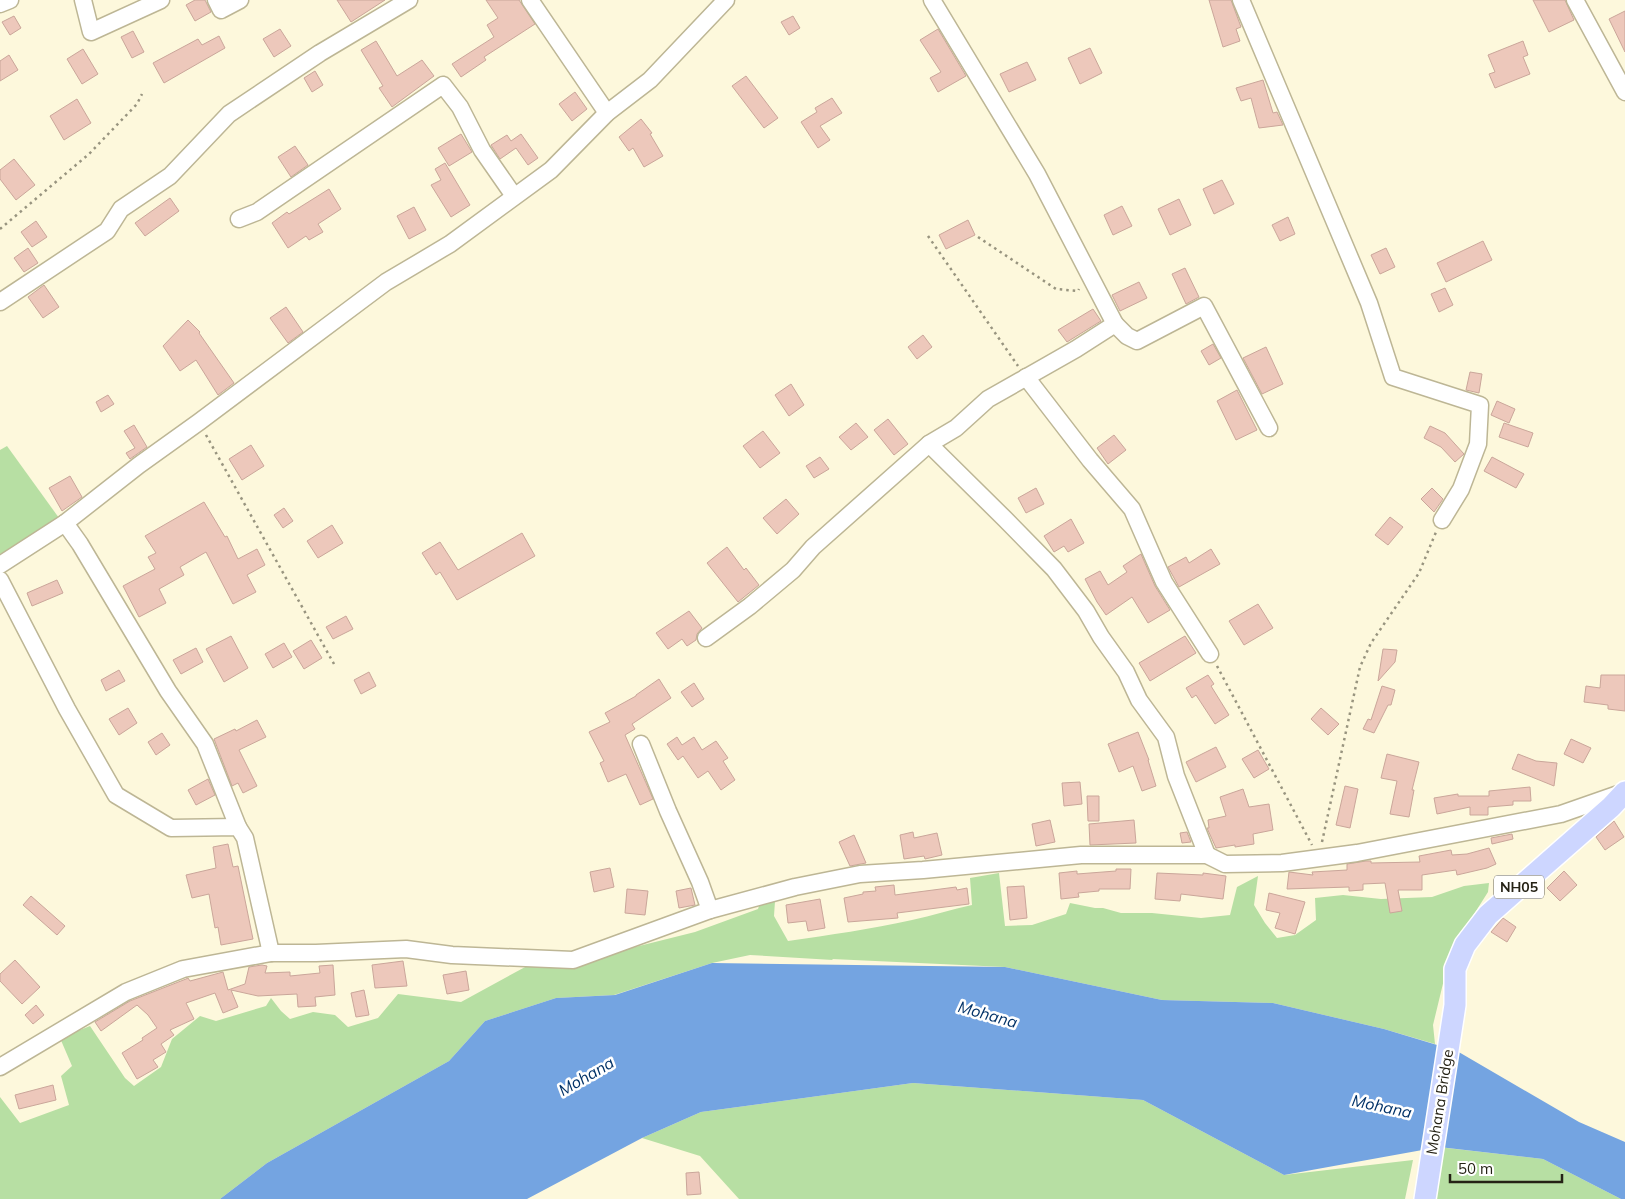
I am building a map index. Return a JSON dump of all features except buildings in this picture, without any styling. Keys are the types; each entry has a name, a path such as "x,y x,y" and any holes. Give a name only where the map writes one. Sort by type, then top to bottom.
{"main road":[{"name":"Mohana Bridge","path":"1425,1199 1455,1005 1455,970 1465,945 1488,915 1611,808 1625,792"}],"street":[{"path":"0,4 10,0"},
{"path":"83,0 91,32 162,0"},
{"path":"216,0 221,10 240,0"},
{"path":"0,302 107,232 121,210 170,176 229,114 320,53 409,0"},
{"path":"530,0 607,113"},
{"path":"932,0 1037,174 1115,324 1127,336 1137,341 1204,306 1269,428"},
{"path":"1241,0 1368,303 1393,377 1480,405 1478,444 1461,489 1442,520"},
{"path":"1575,0 1625,92"},
{"path":"0,565 65,523 139,465 200,422 386,282 450,244 551,170 607,113 650,80 715,4"},
{"path":"239,219 258,212 443,85 460,107 482,150 514,196"},
{"path":"706,638 750,606 793,570 813,547 929,444 956,428 988,399 1115,324"},
{"path":"1026,377 1090,460 1132,509 1164,582 1210,654"},
{"path":"929,444 1054,569 1086,612 1126,672 1140,700 1166,737 1176,776 1207,855"},
{"path":"65,523 80,544 168,691 205,744 238,827 245,838 271,953"},
{"path":"0,580 116,795 171,828 238,827"},
{"path":"641,744 700,882 710,910"},
{"path":"0,1067 126,992 183,969 271,953 406,949 452,955 573,960 710,910 795,887 860,874 923,870 1081,854 1207,855 1225,864 1282,863 1358,853 1561,814 1625,792"}],"path":[{"path":"0,229 89,154 137,104 142,94"},
{"path":"928,236 1026,377"},
{"path":"978,237 1056,289 1078,291 1090,276"},
{"path":"200,422 218,460 334,664"},
{"path":"1319,858 1360,667 1371,643 1419,573 1442,520"},
{"path":"1210,654 1319,858"}],"green space":[{"path":"7,446 59,518 2,557 0,553 0,450"},
{"path":"999,873 1005,926 1032,925 1066,914 1070,903 1121,913 1152,913 1201,918 1230,915 1237,887 1258,876 1254,905 1277,938 1295,935 1316,920 1315,898 1343,895 1381,899 1432,897 1464,886 1489,883 1488,892 1464,930 1447,967 1433,1025 1435,1044 1384,1029 1273,1003 1162,1000 1005,967 750,955 712,963 614,995 556,998 485,1021 449,1061 267,1163 220,1199 0,1199 0,1097 20,1123 69,1105 61,1076 72,1066 60,1038 90,1026 125,1078 134,1086 161,1067 172,1039 200,1016 216,1021 266,1006 271,998 290,1019 313,1012 335,1015 348,1027 378,1018 398,994 461,1002 527,966 584,964 635,947 695,932 775,901 774,916 788,941 866,929 919,918 972,905 970,878"},
{"path":"913,1083 1143,1100 1284,1175 1413,1160 1405,1199 739,1199 700,1156 642,1138 701,1112"},
{"path":"1438,1147 1543,1159 1621,1199 1431,1199"}],"water":[{"name":"Mohana","path":"712,963 1005,967 1162,1000 1273,1003 1384,1029 1457,1051 1579,1122 1625,1142 1625,1199 1621,1199 1543,1159 1439,1147 1284,1175 1143,1100 913,1083 701,1112 642,1138 527,1199 220,1199 267,1163 449,1061 485,1021 556,998 615,995"}]}
